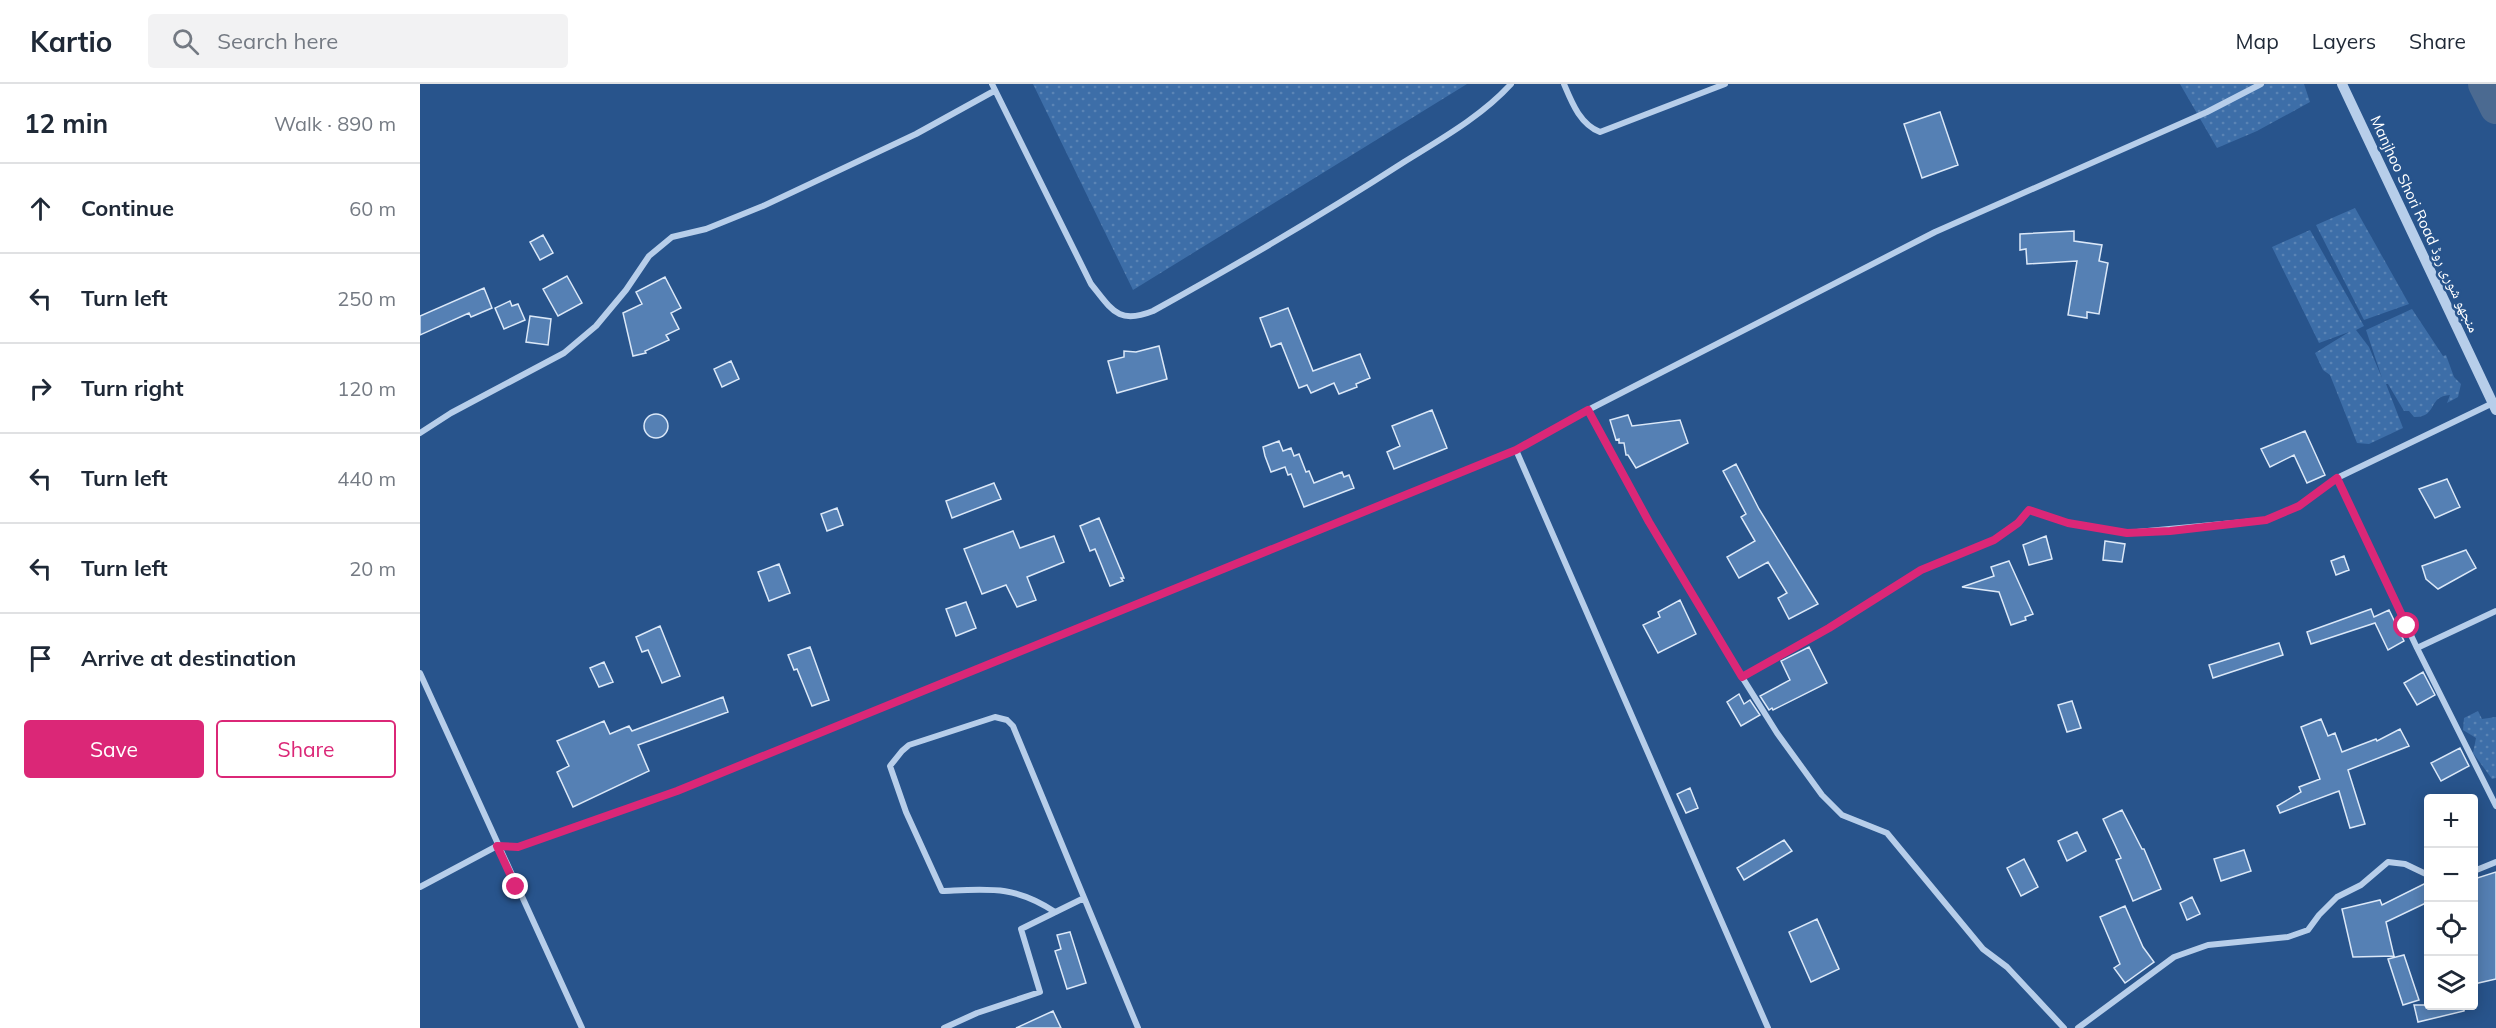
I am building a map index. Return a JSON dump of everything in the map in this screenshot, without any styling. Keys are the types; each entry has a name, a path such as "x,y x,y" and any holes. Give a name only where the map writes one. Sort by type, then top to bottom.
{"street":[{"path":"420,433 451,413 564,353 596,326 626,290 649,256 672,237 706,229 763,206 916,134 993,87 1004,105 1091,284 1112,310 1124,318 1137,317 1153,311 1245,261 1453,130 1499,97 1511,84"},
{"path":"1564,84 1574,107 1589,128 1600,132 1725,84"},
{"path":"420,887 497,846 518,847 677,791 1516,450 1588,410 1935,232 2207,112 2260,84"},
{"name":"Manjhoo Shori Road منجھو شوری روڈ","path":"2342,84 2494,406"},
{"path":"1742,677 1829,628 1921,570 1994,540 2018,523 2029,510 2068,523 2127,533 2170,531 2266,520 2299,506 2337,478 2494,406"},
{"path":"1588,410 1649,522 1742,677 1777,733 1822,795 1842,815 1887,833 1983,949 2007,967 2064,1028"},
{"path":"1516,450 1767,1028"},
{"path":"2337,478 2417,648 2496,806"},
{"path":"2417,648 2496,610"},
{"path":"420,673 582,1028"},
{"path":"1055,912 1033,898 1009,891 942,891 910,822 890,766 902,751 909,745 982,720 995,717 1007,720 1012,726 1138,1028"},
{"path":"2078,1028 2174,957 2208,945 2288,937 2308,930 2337,897 2361,885 2388,862 2405,864 2424,873"},
{"path":"2478,869 2496,862"},
{"path":"944,1028 977,1013 1040,992 1021,929 1084,898"}],"shaded area":[{"path":"1033,84 1467,84 1133,290"},
{"path":"2180,84 2304,84 2310,102 2257,131 2217,148"},
{"path":"2355,208 2409,304 2364,320 2316,225"},
{"path":"2310,230 2364,326 2356,330 2369,347 2382,378 2366,330 2412,309 2443,356 2446,355 2454,377 2461,384 2458,397 2447,403 2450,395 2443,396 2427,414 2414,417 2409,411 2404,411 2386,384 2403,428 2369,444 2357,443 2330,375 2323,370 2315,353 2349,332 2319,343 2272,247"},
{"path":"2478,711 2482,719 2496,717 2496,778 2492,779 2473,753 2476,738 2463,730 2464,718"}],"building":[{"path":"1940,112 1958,165 1922,178 1904,124"},
{"path":"2074,231 2074,241 2102,245 2099,261 2108,263 2099,314 2087,312 2087,318 2068,315 2077,261 2027,264 2026,249 2020,250 2020,234"},
{"path":"543,235 553,253 540,260 530,242"},
{"path":"567,276 582,303 558,316 543,289"},
{"path":"665,277 681,308 671,313 679,329 666,335 669,340 645,351 646,353 633,356 623,313 642,304 636,292"},
{"path":"484,288 492,308 471,317 469,313 420,335 420,316"},
{"path":"510,301 512,306 518,304 525,320 504,329 495,308"},
{"path":"1288,308 1313,371 1360,354 1370,378 1356,384 1357,387 1339,394 1334,383 1311,393 1307,385 1299,388 1281,343 1271,347 1260,318"},
{"path":"530,316 551,319 548,345 526,342"},
{"path":"1159,346 1167,379 1117,393 1108,361 1124,357 1124,351 1136,352"},
{"path":"731,361 739,379 722,387 714,369"},
{"path":"1432,410 1447,448 1394,469 1387,452 1400,446 1392,426"},
{"path":"656,414 664,418 668,426 664,434 656,438 648,434 644,426 648,418"},
{"path":"1628,415 1632,426 1680,420 1688,443 1636,468 1626,455 1624,443 1619,443 1619,439 1616,440 1610,420"},
{"path":"2305,431 2325,475 2307,483 2294,455 2270,467 2261,449"},
{"path":"1279,441 1283,451 1291,448 1294,456 1299,454 1306,472 1309,471 1314,483 1342,472 1344,477 1349,475 1354,488 1304,507 1291,474 1288,475 1285,467 1271,472 1263,447"},
{"path":"1736,464 1759,509 1818,604 1789,619 1778,598 1787,593 1768,562 1739,578 1727,557 1755,541 1741,517 1746,514 1723,471"},
{"path":"2447,479 2460,507 2435,518 2419,489"},
{"path":"994,483 1001,499 952,518 946,501"},
{"path":"837,508 843,525 827,531 821,514"},
{"path":"1099,518 1124,578 1121,578 1123,581 1110,586 1095,549 1090,551 1080,526"},
{"path":"1013,531 1020,548 1054,536 1064,562 1027,577 1036,600 1017,607 1006,585 982,594 964,549"},
{"path":"2046,536 2052,559 2029,565 2023,545"},
{"path":"2105,541 2125,544 2122,562 2103,560"},
{"path":"2466,550 2476,568 2438,589 2426,579 2422,566"},
{"path":"2344,556 2349,570 2336,575 2331,561"},
{"path":"2009,561 2033,614 2025,617 2026,620 2011,625 1999,592 1962,587 1994,576 1991,567"},
{"path":"779,564 790,593 769,601 758,572"},
{"path":"1680,600 1696,634 1658,653 1643,625 1660,617 1658,612"},
{"path":"966,602 976,628 956,636 946,609"},
{"path":"2371,609 2374,617 2389,610 2404,641 2388,650 2375,623 2311,644 2307,632"},
{"path":"660,626 680,676 662,683 648,650 642,652 636,637"},
{"path":"2279,643 2283,655 2213,678 2209,665"},
{"path":"810,647 829,700 812,706 797,669 794,670 788,655"},
{"path":"1809,647 1827,683 1769,710 1760,696 1790,680 1781,661"},
{"path":"604,662 613,682 599,687 590,668"},
{"path":"2423,672 2435,695 2417,705 2404,683"},
{"path":"1739,694 1744,704 1750,700 1760,715 1741,726 1727,702"},
{"path":"723,697 728,712 638,745 649,771 573,807 557,772 569,766 557,741 604,721 610,734 629,726 632,731"},
{"path":"2072,701 2081,728 2067,732 2058,705"},
{"path":"2321,719 2328,736 2335,733 2342,752 2376,739 2377,741 2400,729 2409,746 2348,770 2365,824 2350,828 2339,791 2280,813 2277,806 2301,792 2299,787 2320,779 2301,727"},
{"path":"2460,748 2469,766 2441,781 2431,763"},
{"path":"1690,788 1698,808 1686,813 1677,794"},
{"path":"2122,810 2144,849 2161,889 2133,901 2116,860 2121,858 2103,819"},
{"path":"2077,832 2086,851 2067,861 2058,841"},
{"path":"1784,840 1792,851 1744,880 1737,868"},
{"path":"2244,850 2251,871 2221,881 2214,859"},
{"path":"2024,859 2038,887 2021,896 2007,868"},
{"path":"2496,872 2496,979 2478,983 2478,902 2478,878"},
{"path":"2424,884 2424,904 2386,922 2394,956 2353,957 2342,909 2380,900 2382,905"},
{"path":"2192,897 2200,914 2187,920 2180,903"},
{"path":"2125,906 2143,947 2154,962 2125,983 2114,968 2120,964 2100,917"},
{"path":"1817,919 1839,969 1811,982 1789,932"},
{"path":"1070,932 1086,983 1067,989 1055,951 1061,949 1057,935"},
{"path":"2404,955 2419,1000 2403,1005 2388,959"},
{"path":"2414,1005 2424,1005 2424,1010 2464,1010 2464,1011 2418,1022"},
{"path":"1053,1011 1061,1028 1016,1028"}],"waterway":[{"path":"2484,84 2496,108"}],"route":[{"path":"516,887 497,846 518,847 677,791 1516,450 1588,410 1649,522 1742,677 1829,628 1921,570 1970,552 1994,540 2018,523 2029,510 2068,523 2127,533 2170,531 2266,520 2299,506 2337,478 2407,626"}]}
